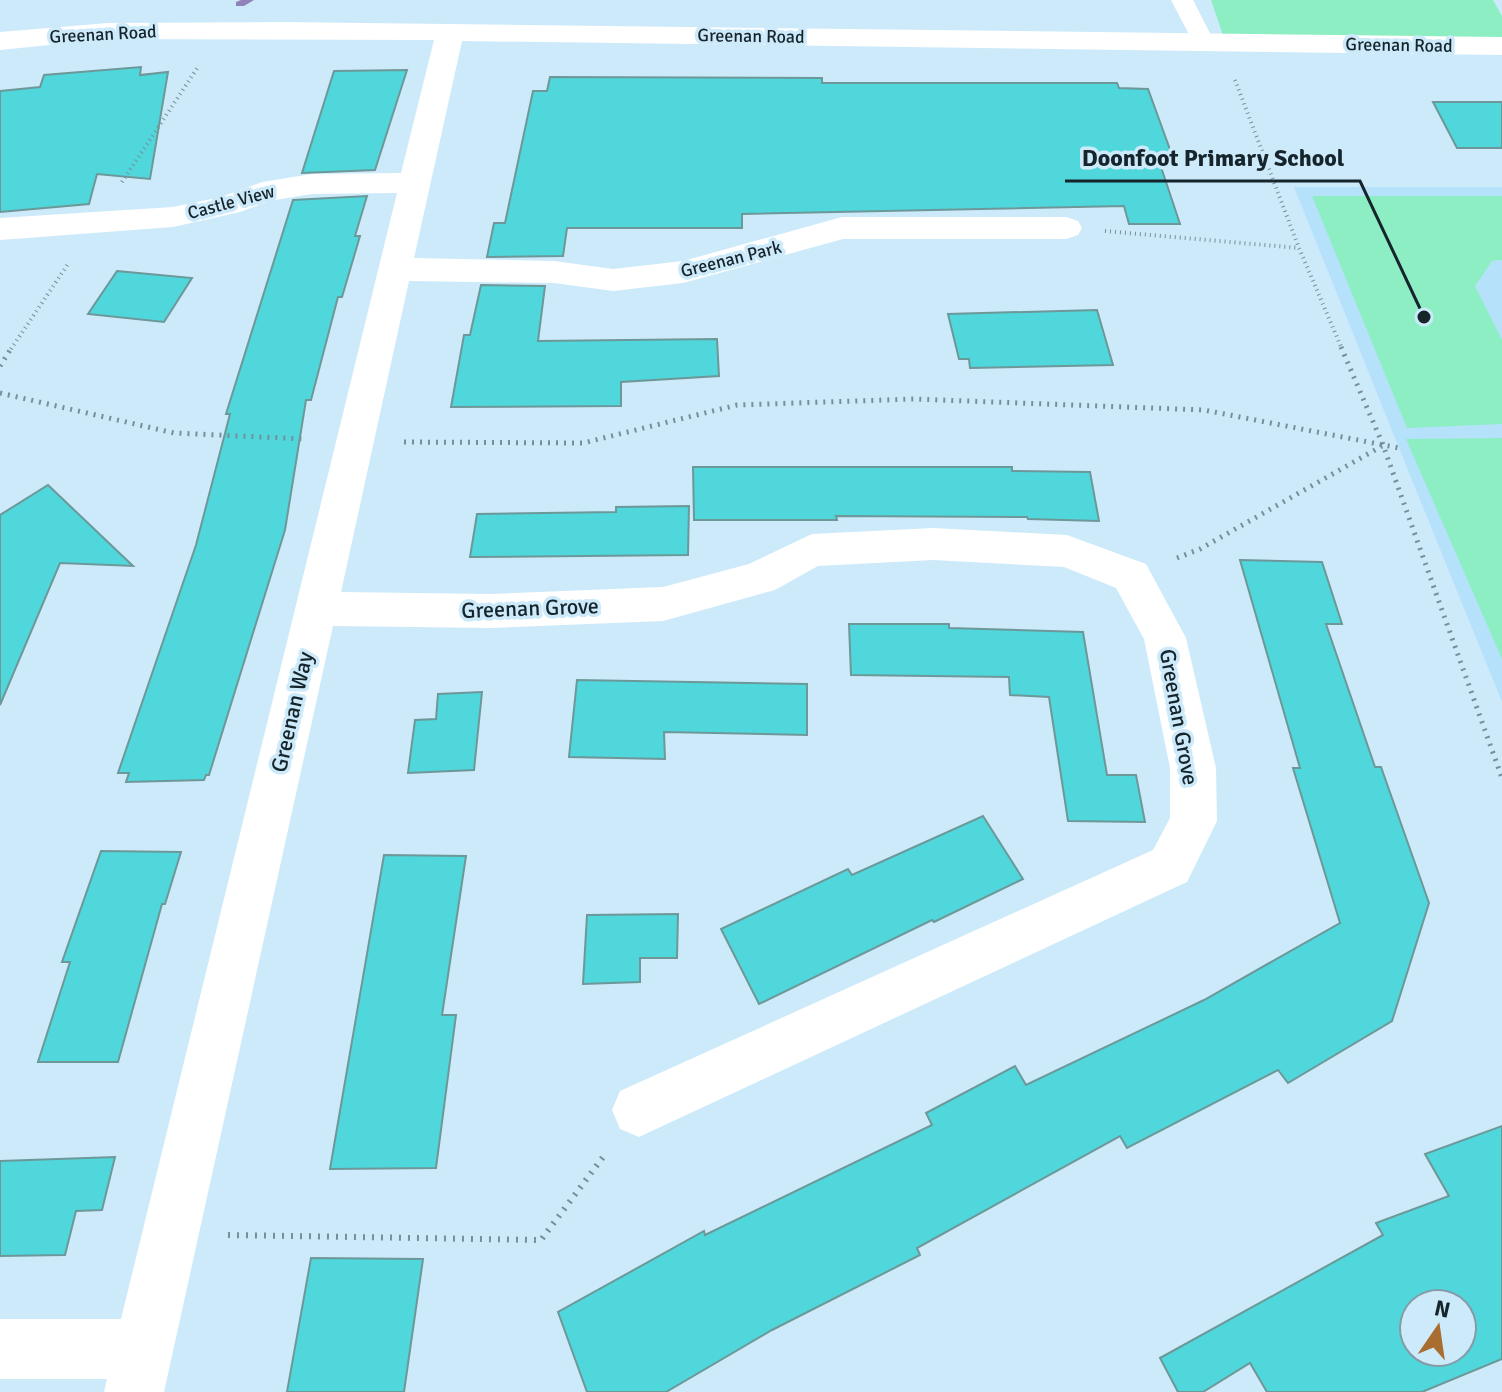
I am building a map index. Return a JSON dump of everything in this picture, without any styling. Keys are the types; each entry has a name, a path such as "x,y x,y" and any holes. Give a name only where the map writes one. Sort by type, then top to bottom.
{"street":[{"name":"Greenan Road","path":"0,41 108,31 450,32 1502,46"},
{"name":"Greenan Way","path":"139,1370 450,32"},
{"name":"Castle View","path":"0,229 173,217 229,205 262,192 312,184 415,183"},
{"name":"Greenan Park","path":"394,270 458,268 554,272 613,280 683,272 842,228 1066,228"},
{"name":"Greenan Grove","path":"316,609 492,611 663,604 760,578 812,550 933,544 1067,551 1131,576 1165,638 1193,768 1194,821 1170,866 639,1110"},
{"path":"0,1349 139,1370"}],"lane":[{"path":"1182,0 1213,43"}],"path":[{"path":"1213,43 1383,445 1502,778"},
{"path":"1066,228 1299,248"},
{"path":"0,393 174,433 354,441 583,443 737,405 914,399 1204,410 1399,448"},
{"path":"1131,576 1200,549 1383,445"},
{"path":"171,1234 541,1240 639,1110"}],"shaded area":[{"path":"1294,187 1502,187 1502,702 1399,448"}],"green space":[{"path":"1211,0 1493,0 1502,16 1502,43 1224,38"},
{"path":"1312,196 1502,196 1502,260 1492,261 1475,286 1502,340 1502,424 1407,428"},
{"path":"1502,438 1502,659 1406,439"}],"building":[{"path":"141,67 140,75 168,72 150,179 97,174 89,204 0,212 0,91 40,87 44,75"},
{"path":"407,70 375,170 302,173 334,71"},
{"path":"550,77 822,78 822,83 1117,83 1119,88 1148,89 1172,155 1157,155 1180,224 1129,224 1124,206 742,214 742,228 567,228 563,256 487,257 494,223 505,223 533,91 547,91"},
{"path":"1433,102 1502,102 1502,148 1457,148"},
{"path":"367,196 355,236 360,236 342,297 338,297 311,400 306,400 285,530 209,775 204,780 126,782 129,773 118,773 196,545 230,414 226,414 293,200"},
{"path":"117,271 192,278 164,322 88,314"},
{"path":"481,285 545,286 538,341 717,339 719,376 621,382 621,406 451,407 464,335 470,335"},
{"path":"1097,310 1113,365 970,368 969,359 959,359 948,314"},
{"path":"693,467 1012,467 1012,471 1090,472 1099,521 1027,517 836,516 837,520 694,520"},
{"path":"48,485 133,566 60,563 0,705 0,515"},
{"path":"689,506 688,555 470,557 477,514 616,512 616,507"},
{"path":"1240,560 1322,562 1342,624 1326,624 1375,767 1381,767 1429,903 1392,1021 1288,1083 1278,1070 1127,1148 1120,1136 917,1248 920,1255 772,1330 666,1392 587,1392 558,1312 704,1231 705,1235 932,1125 926,1113 1015,1066 1026,1085 1204,1000 1340,923 1293,768 1300,768"},
{"path":"849,624 949,624 949,628 1083,632 1107,775 1136,775 1145,822 1068,821 1049,697 1010,695 1009,677 851,675"},
{"path":"577,680 807,684 807,735 664,732 665,759 569,757"},
{"path":"482,692 474,770 408,773 415,720 436,719 438,694"},
{"path":"983,816 1023,879 759,1004 721,929 848,869 852,875"},
{"path":"101,851 181,852 165,904 162,904 118,1062 38,1062 70,962 62,962"},
{"path":"384,855 466,856 442,1015 456,1015 436,1168 330,1169"},
{"path":"678,914 677,958 640,958 640,982 583,984 587,915"},
{"path":"1502,1126 1502,1359 1422,1392 1267,1392 1250,1363 1203,1392 1178,1392 1160,1358 1383,1235 1376,1223 1449,1196 1425,1154"},
{"path":"115,1157 102,1210 76,1211 65,1255 0,1256 0,1161"},
{"path":"311,1258 423,1259 404,1392 287,1392"}],"waterway":[{"path":"240,4 249,0"}],"place":[{"name":"Doonfoot Primary School","path":"1424,317"}]}
